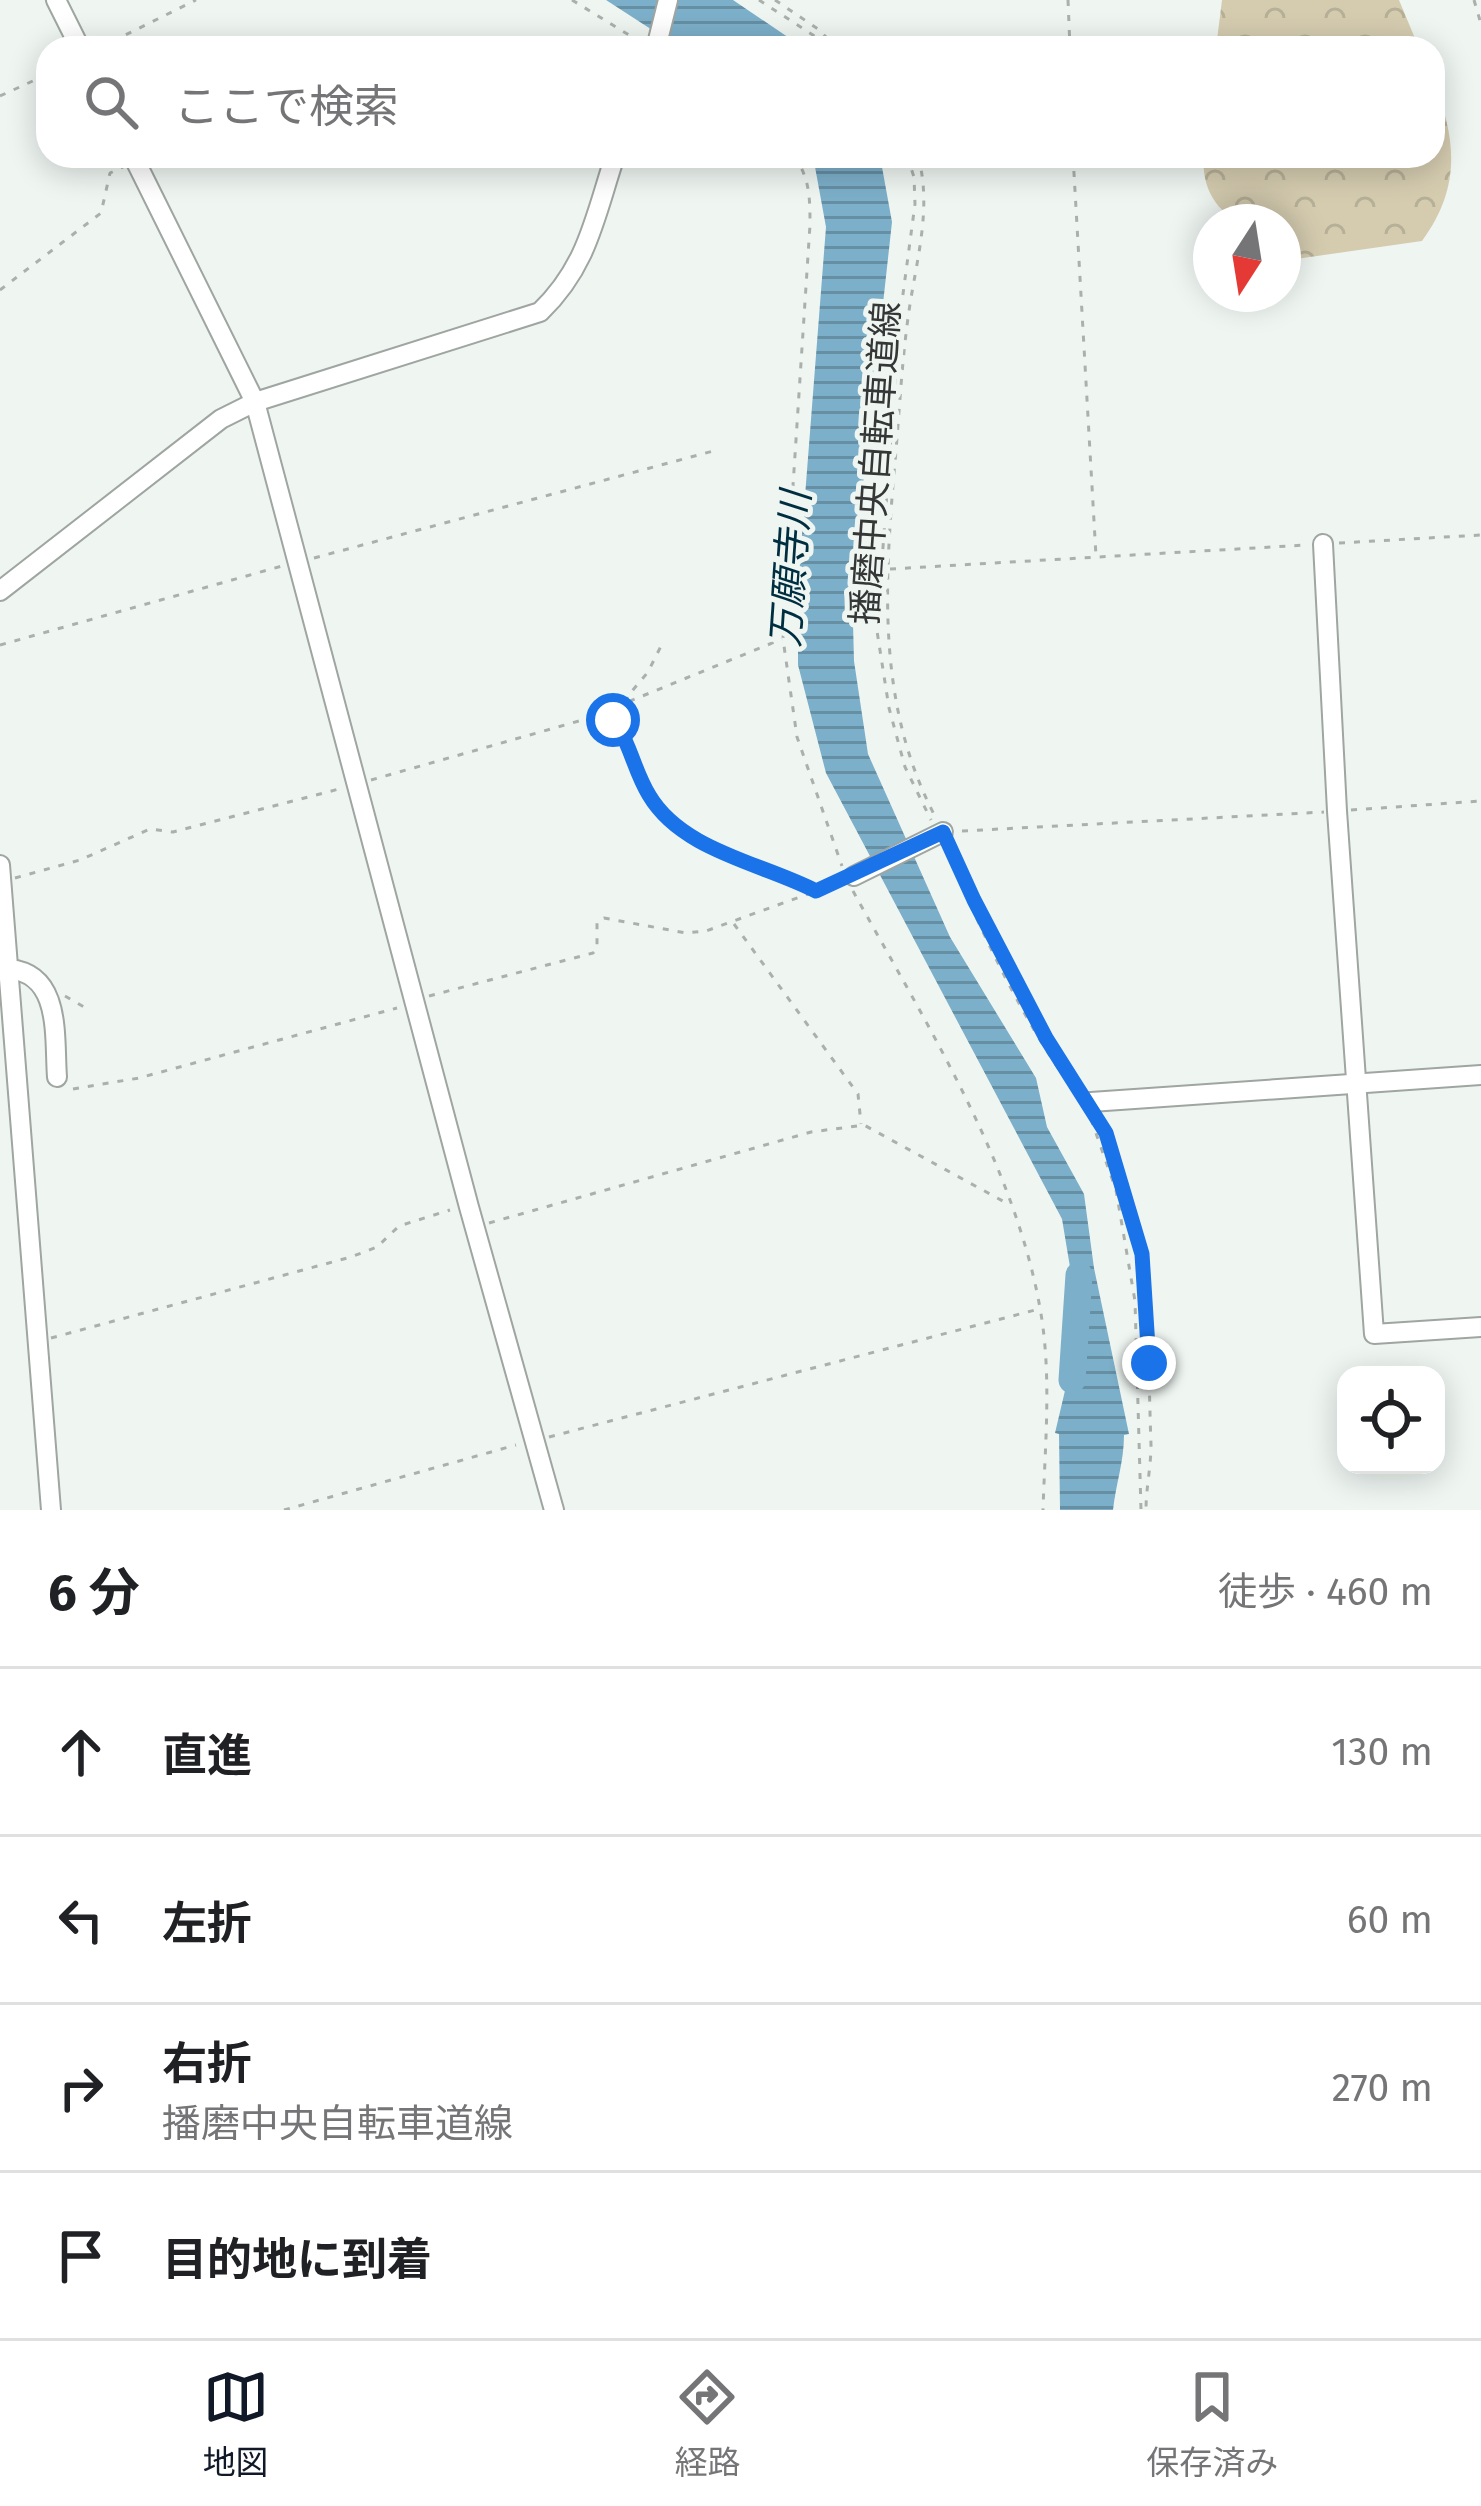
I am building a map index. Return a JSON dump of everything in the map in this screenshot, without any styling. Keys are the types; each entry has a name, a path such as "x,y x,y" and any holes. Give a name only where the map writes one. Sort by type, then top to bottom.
{"street":[{"path":"56,0 74,36"},
{"path":"657,36 668,0"},
{"path":"139,168 255,403 554,1510"},
{"path":"0,591 221,419 255,403 540,312 568,285 587,247 611,168"},
{"path":"1323,544 1375,1334 1481,1327"},
{"path":"850,878 937,834"},
{"path":"0,865 50,1510"},
{"path":"9,969 16,968 44,984 65,1083"},
{"path":"1090,1102 1481,1076"}],"path":[{"path":"124,36 196,0"},
{"path":"572,0 639,36"},
{"path":"759,0 814,36"},
{"path":"775,0 825,36"},
{"path":"1068,0 1070,36"},
{"path":"1474,0 1481,24"},
{"path":"0,97 36,80"},
{"path":"0,290 101,213 110,173 119,168"},
{"path":"803,168 810,193 810,225 783,639 797,737 823,820 993,1157 1012,1206 1040,1308 1047,1388 1043,1510"},
{"path":"911,168 915,204 898,324 883,570 1481,535"},
{"name":"播磨中央自転車道線","path":"921,168 925,210 908,323 883,570 892,689 937,834 1046,1038 1090,1102 1121,1176 1142,1254 1149,1310 1151,1448 1144,1510"},
{"path":"1074,168 1096,558"},
{"path":"0,645 717,450"},
{"path":"2,879 80,860 150,829 173,832 605,711 783,639"},
{"path":"628,703 627,697 648,672 664,640"},
{"path":"605,711 626,737 648,794 669,820 693,837 816,891"},
{"path":"1144,1510 1136,1301 1116,1190 1102,1143 1084,1103 1039,1040 937,834 1481,801"},
{"path":"65,1083 139,1078 593,952 597,922 610,917 686,933 733,922 850,878"},
{"path":"733,922 735,931 858,1094 861,1126"},
{"path":"37,1341 351,1257 377,1247 399,1226 432,1214 473,1216 811,1132 861,1126 1012,1206"},
{"path":"284,1510 1040,1308"}],"green space":[{"path":"1222,0 1399,0 1414,36 1218,36"},
{"path":"1445,116 1449,182 1444,202 1422,241 1301,258 1301,204 1218,204 1211,195 1205,168 1445,168"}],"water":[{"path":"606,0 733,0 786,36 662,36"},
{"path":"815,168 882,168 892,222 852,585 854,661 868,754 950,937 1036,1078 1047,1127 1084,1194 1094,1268 1129,1434 1124,1435 1113,1510 1060,1510 1059,1434 1055,1433 1080,1327 1062,1219 826,773 798,665 798,586 826,227"}],"waterway":[{"name":"万願寺川","path":"1072,1380 1079,1275"}],"route":[{"path":"613,720 626,737 648,794 669,820 693,837 816,891 943,832 1046,1038 1106,1133 1142,1254 1149,1363"}]}
